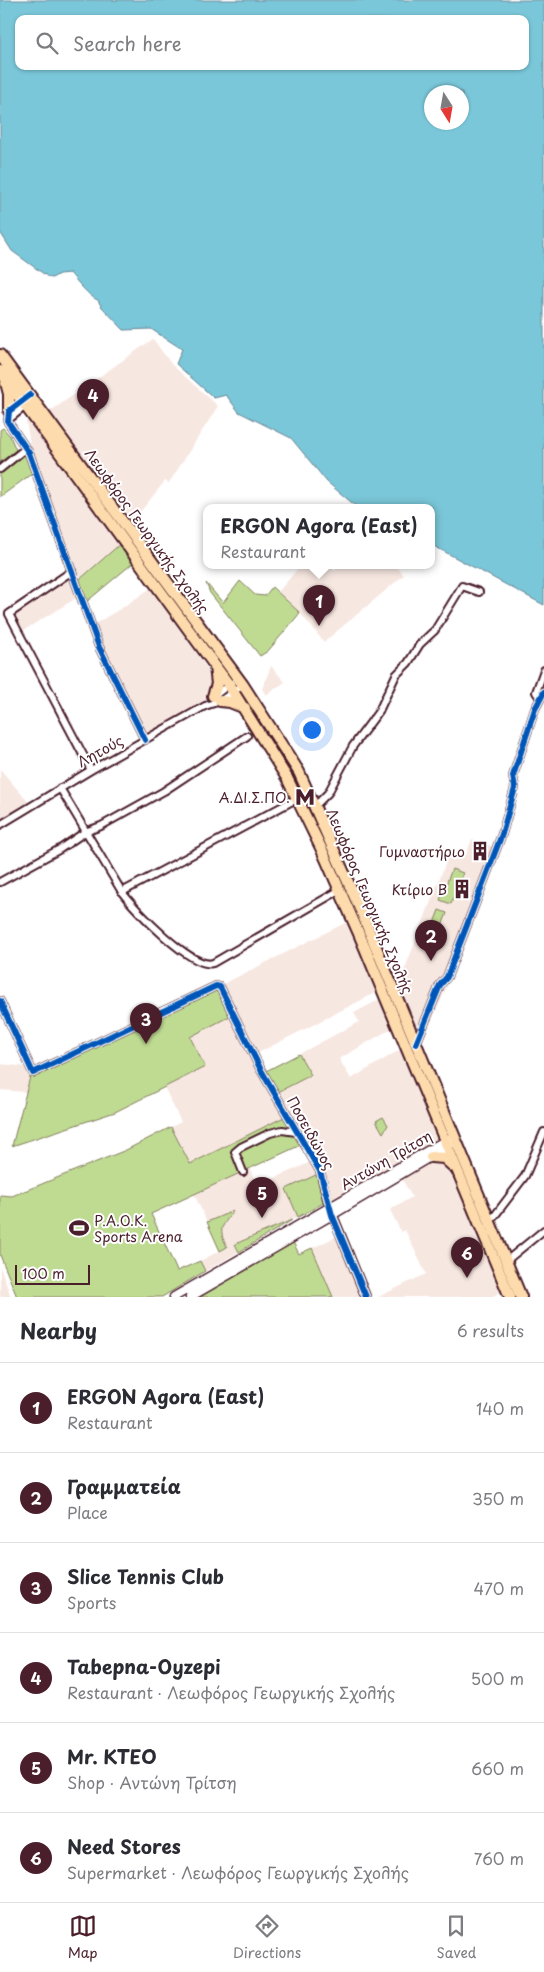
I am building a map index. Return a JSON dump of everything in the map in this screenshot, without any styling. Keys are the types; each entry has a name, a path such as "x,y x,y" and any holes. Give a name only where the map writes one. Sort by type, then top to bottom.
{"main road":[{"name":"Λεωφόρος Γεωργικής Σχολής","path":"0,355 28,400 232,688 278,761 298,798 340,890 451,1141"},
{"name":"Λεωφόρος Γεωργικής Σχολής","path":"2,374 28,400 241,682 292,760 315,806 361,911 416,1044 451,1141 456,1170 510,1297"},
{"path":"2,374 9,394 8,415"},
{"path":"214,664 217,699 245,708"},
{"path":"451,1141 490,1222 522,1297"},
{"path":"431,1157 444,1158 456,1170"}],"street":[{"path":"28,400 8,415 26,448 99,647 145,740"},
{"path":"0,469 26,448"},
{"path":"72,570 9,614 91,770"},
{"path":"315,806 328,793 353,746 379,711 396,675 408,663 420,644 435,630 462,586 479,592"},
{"path":"416,1044 440,985 447,977 496,848 516,788 513,776 542,695 536,692 544,670"},
{"name":"Λητούς","path":"0,825 91,770 217,699 241,682"},
{"path":"0,882 60,849 85,832 101,826 164,791 247,736"},
{"path":"60,788 122,892 165,937 194,958 206,964 213,963 340,890"},
{"path":"122,892 298,798"},
{"name":"Ποσειδώνος","path":"0,1001 33,1073 216,986 222,988 233,1015 296,1132 320,1171 332,1215 366,1297"},
{"path":"244,1172 235,1152 241,1147 282,1130 296,1132"},
{"path":"490,1222 525,1176 544,1132"},
{"name":"Αντώνη Τρίτση","path":"190,1297 431,1157 451,1141"},
{"name":"Αντώνη Τρίτση","path":"174,1297 330,1207 451,1141"},
{"path":"506,1261 544,1230"}],"shaded area":[{"path":"153,339 172,365 218,406 169,483 165,481 133,521 45,415"},
{"path":"28,420 120,544 78,581 31,450 26,421"},
{"path":"68,568 78,597 21,632 8,612"},
{"path":"298,569 332,569 335,571 337,569 399,569 404,575 324,642 300,613 278,592"},
{"path":"151,588 214,679 212,692 206,699 146,738 120,685 123,682 106,654 93,625"},
{"path":"271,666 285,682 266,695 262,689"},
{"path":"0,769 30,804 0,823"},
{"path":"472,839 499,849 445,991 422,1042 399,984 451,849 466,855"},
{"path":"349,921 379,991 258,1053 238,1013 231,1016 286,1116 190,1165 171,1127 181,1122 164,1087 205,1067 190,1037 230,1016 221,985"},
{"path":"382,998 394,1027 339,1059 351,1079 403,1048 437,1138 435,1142 331,1200 322,1170 278,1092 310,1075 299,1054 359,1022 354,1013"},
{"path":"0,1064 28,1067 30,1077 26,1092 0,1090"},
{"path":"435,1158 448,1163 503,1290 492,1297 378,1297 426,1274 405,1230 401,1232 390,1210 412,1197 402,1179"},
{"path":"313,1161 318,1174 286,1189 298,1217 235,1244 239,1252 205,1271 200,1261 227,1247 221,1229 232,1212 207,1222 194,1194 250,1169 257,1186"},
{"path":"338,1236 364,1297 333,1297 312,1248"},
{"path":"0,1267 11,1297 0,1297"}],"green space":[{"path":"3,428 10,436 16,450 0,462 0,430"},
{"path":"25,452 34,472 0,497 0,473"},
{"path":"120,544 133,563 85,603 78,581"},
{"path":"240,581 255,595 265,596 272,587 300,613 268,651 260,656 210,593 206,583 223,603"},
{"path":"452,869 463,873 451,904 440,900"},
{"path":"439,910 447,913 442,926 434,923"},
{"path":"427,932 442,938 438,950 422,944"},
{"path":"221,985 230,1008 230,1016 190,1037 205,1067 115,1112 12,1146 30,1077"},
{"path":"299,1054 311,1075 278,1092 266,1071"},
{"name":"P.A.O.K. Sports Arena","path":"286,1116 303,1144 151,1214 177,1271 200,1261 205,1271 162,1297 17,1297 0,1255 0,1195 12,1196 126,1150 171,1127 190,1164"},
{"path":"383,1117 388,1125 383,1133 376,1121"},
{"path":"318,1174 327,1201 298,1217 286,1189"},
{"path":"233,1211 222,1228 222,1235 227,1247 220,1251 207,1222"},
{"path":"292,1220 239,1252 235,1244"},
{"path":"293,1242 299,1254 312,1248 333,1297 198,1297"}],"water":[{"path":"0,0 544,0 544,605 435,547 435,504 353,504 327,482 291,438 239,412 226,395 214,398 176,364 182,349 151,329 124,330 101,306 98,300 87,292 70,273 59,274 52,278 12,251 0,232"}],"cycle path":[{"path":"30,395 9,411 8,422 29,453 99,647 145,740"},
{"path":"416,1044 440,985 447,977 502,834 515,788 513,776 535,709 544,692"},
{"path":"0,1001 33,1073 216,986 220,987 261,1070 320,1171 332,1215 366,1297"}],"place":[{"name":"Tabepna-Oyzepi","path":"93,420"},
{"name":"ERGON Agora (East)","path":"319,626"},
{"name":"Α.ΔΙ.Σ.ΠΟ.","path":"305,797"},
{"name":"Γυμναστήριο","path":"480,851"},
{"name":"Κτίριο Β","path":"462,889"},
{"name":"Γραμματεία","path":"431,961"},
{"name":"Slice Tennis Club","path":"146,1044"},
{"name":"Mr. KTEO","path":"262,1218"},
{"name":"P.A.O.K. Sports Arena","path":"79,1228"},
{"name":"Need Stores","path":"467,1278"}]}
